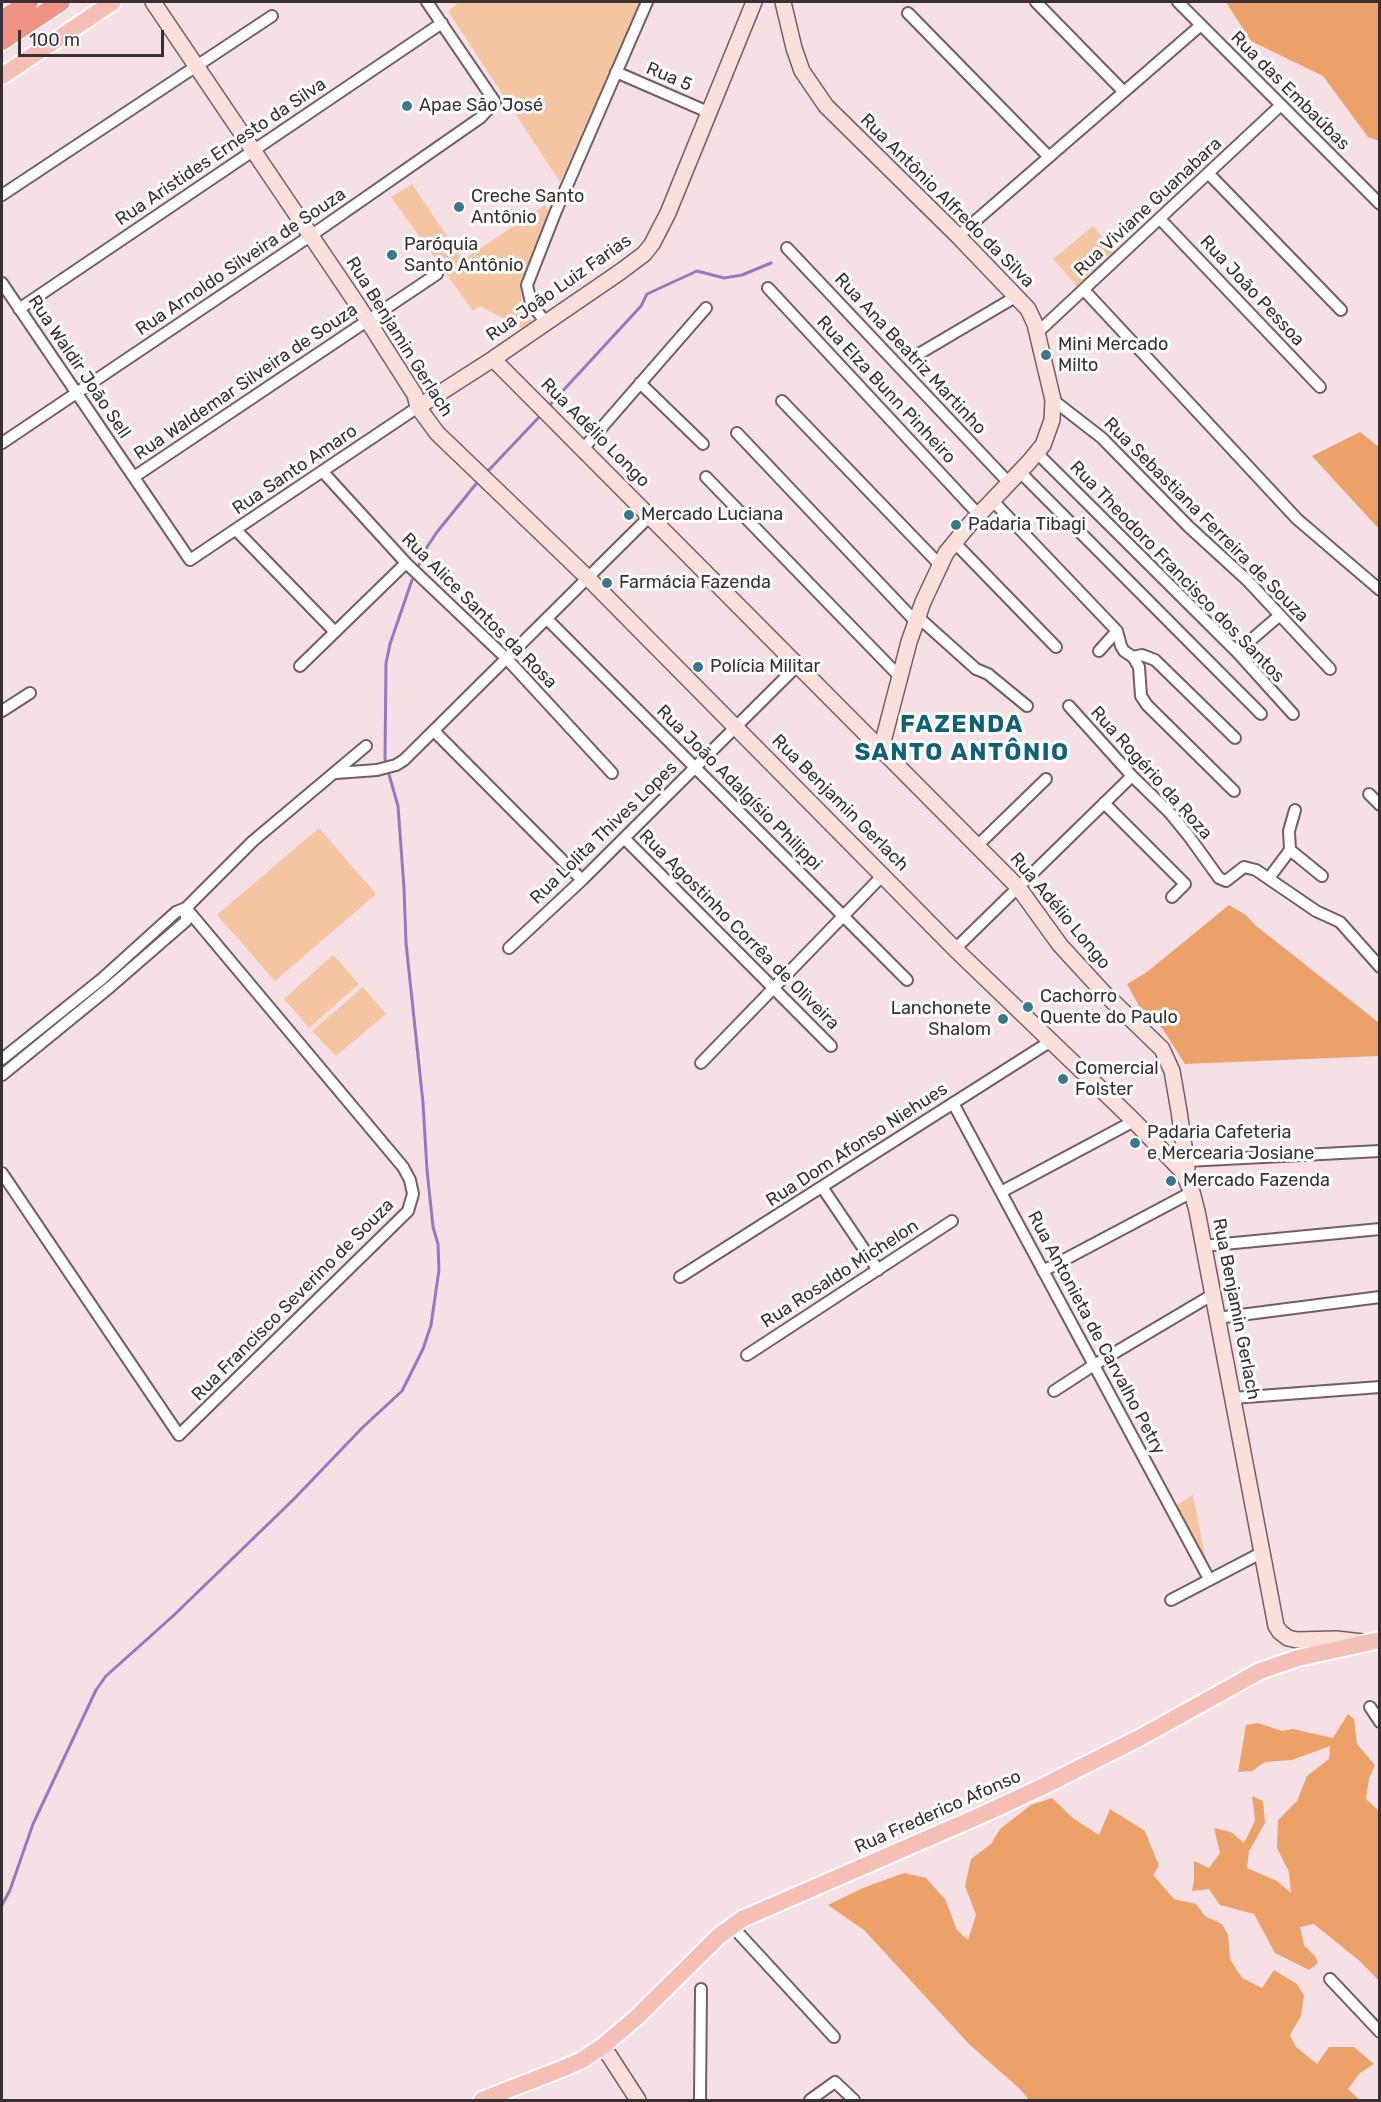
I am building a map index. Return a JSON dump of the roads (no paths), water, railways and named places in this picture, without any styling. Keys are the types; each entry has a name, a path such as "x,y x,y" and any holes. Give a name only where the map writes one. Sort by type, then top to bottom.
{"highway":[{"path":"2,20 29,2"},
{"path":"2,41 61,2"}],"main road":[{"path":"2,76 113,2"},
{"name":"Rua Frederico Afonso","path":"482,2100 582,2060 603,2046 637,2017 731,1925 986,1813 1086,1766 1260,1671 1298,1658 1373,1642"}],"street":[{"name":"Rua Benjamin Gerlach","path":"153,2 367,320 415,395 418,407 437,433 588,578 955,949 1183,1168 1192,1191 1276,1626 1288,1638 1296,1640 1336,1639 1373,1642"},
{"path":"427,2 442,23"},
{"path":"546,323 531,303 527,285 556,211 647,2"},
{"name":"Rua João Luiz Farias","path":"418,407 494,359 633,263 652,243 668,213 754,2"},
{"name":"Rua Antônio Alfredo da Silva","path":"783,2 799,63 814,92 836,117 1017,296 1032,317 1053,400 1050,428 1037,453 954,542 941,566 917,619 899,676 881,749"},
{"path":"1036,2 1124,92"},
{"name":"Rua das Embaúbas","path":"1178,2 1380,204"},
{"path":"908,13 1049,157"},
{"path":"2,195 272,16"},
{"name":"Rua Arnoldo Silveira de Souza","path":"2,443 469,127 495,102 442,23"},
{"name":"Rua Aristides Ernesto da Silva","path":"19,309 442,23"},
{"path":"958,236 1201,25"},
{"name":"Rua 5","path":"616,72 708,112"},
{"name":"Rua Viviane Guanabara","path":"1037,333 1281,105"},
{"path":"1208,174 1341,310"},
{"name":"Rua João Pessoa","path":"1160,219 1320,387"},
{"name":"Rua Ana Beatriz Martinho","path":"787,248 1014,477 1261,714"},
{"name":"Rua Waldemar Silveira de Souza","path":"134,477 437,274"},
{"name":"Rua Waldir João Sell","path":"2,282 190,560"},
{"name":"Rua Elza Bunn Pinheiro","path":"768,288 979,515"},
{"path":"1084,290 1297,519 1380,590"},
{"path":"917,355 1017,296"},
{"path":"583,448 706,308"},
{"name":"Rua Adélio Longo","path":"494,359 1018,887 1060,945 1112,1001 1162,1049 1172,1071 1183,1168"},
{"path":"640,383 703,444"},
{"name":"Rua Sebastiana Ferreira de Souza","path":"1053,400 1102,438 1280,615 1330,669"},
{"path":"782,401 941,566"},
{"name":"Rua Santo Amaro","path":"190,560 418,407"},
{"path":"737,433 917,619 976,669 988,674 1027,706"},
{"name":"Rua Theodoro Francisco dos Santos","path":"1037,453 1237,652 1293,714"},
{"name":"Rua Alice Santos da Rosa","path":"323,472 406,563 507,659 612,773"},
{"path":"706,477 899,676"},
{"path":"992,500 1118,631 1121,646 1133,657 1139,667 1141,696 1147,705 1234,792"},
{"path":"336,773 384,769 396,765 409,755 650,516"},
{"path":"236,530 335,632"},
{"path":"954,542 1056,647"},
{"path":"300,666 406,563"},
{"path":"1237,652 1280,615"},
{"name":"Rua João Adalgísio Philippi","path":"548,619 907,980"},
{"path":"1099,651 1118,631"},
{"path":"1133,657 1142,655 1155,660 1235,738"},
{"name":"Rua Lolita Thives Lopes","path":"509,948 582,880 798,665"},
{"path":"2,711 30,693"},
{"name":"Rua Rogério da Roza","path":"1069,706 1132,776 1170,813 1219,878 1226,881 1244,867 1250,867 1269,878"},
{"path":"434,731 582,880"},
{"path":"2,1059 103,978 176,912 186,908 254,841 366,746"},
{"path":"955,949 1132,776"},
{"path":"977,846 1046,779"},
{"path":"1369,794 1380,805"},
{"path":"1104,803 1185,884 1172,897"},
{"path":"1295,810 1289,831 1290,850 1322,876"},
{"name":"Rua Agostinho Corrêa de Oliveira","path":"624,838 831,1046"},
{"path":"1290,850 1269,878 1316,910 1340,922 1379,967"},
{"path":"701,1063 883,875"},
{"path":"2,1075 110,987 186,921 186,908"},
{"name":"Rua Francisco Severino de Souza","path":"2,1173 179,1435 408,1211 413,1194 411,1180 403,1167 186,908"},
{"path":"103,978 110,987"},
{"name":"Rua Dom Afonso Niehues","path":"680,1277 1051,1041"},
{"name":"Rua Antonieta de Carvalho Petry","path":"953,1103 1209,1580"},
{"path":"1001,1192 1134,1121"},
{"path":"1183,1168 1380,1151"},
{"path":"822,1187 878,1270"},
{"path":"1043,1271 1192,1191"},
{"name":"Rua Rosaldo Michelon","path":"747,1355 952,1221"},
{"path":"1203,1246 1380,1229"},
{"path":"1054,1390 1212,1295"},
{"path":"1217,1318 1380,1297"},
{"path":"1233,1398 1380,1387"},
{"path":"1170,1600 1261,1553"},
{"path":"1370,1707 1380,1722"},
{"path":"731,1925 834,2037"},
{"path":"1330,1979 1380,2032"},
{"path":"700,2100 701,1989"},
{"path":"603,2046 638,2100"},
{"path":"810,2100 835,2082 854,2100"}],"waterway":[{"path":"548,407 641,306 647,294 697,271 724,278 742,275 771,263"},
{"path":"487,472 542,414"},
{"path":"419,565 437,532 480,479"},
{"path":"386,764 386,663 390,644 412,580"},
{"path":"2,1905 10,1890 33,1824 96,1690 106,1676 173,1616 402,1391 423,1349 431,1325 439,1270 438,1244 433,1227 406,943 398,806 388,771"}],"place":[{"name":"Apae São José","path":"407,106"},
{"name":"Creche Santo Antônio","path":"459,207"},
{"name":"Paróquia Santo Antônio","path":"392,255"},
{"name":"Mini Mercado Milto","path":"1046,355"},
{"name":"Mercado Luciana","path":"629,515"},
{"name":"Padaria Tibagi","path":"956,525"},
{"name":"Farmácia Fazenda","path":"607,583"},
{"name":"Polícia Militar","path":"698,667"},
{"name":"Cachorro Quente do Paulo","path":"1028,1007"},
{"name":"Lanchonete Shalom","path":"1003,1019"},
{"name":"Comercial Folster","path":"1063,1079"},
{"name":"Padaria Cafeteria e Mercearia Josiane","path":"1135,1143"},
{"name":"Mercado Fazenda","path":"1171,1181"}],"district":[{"name":"FAZENDA SANTO ANTÔNIO","path":"962,739"}]}
